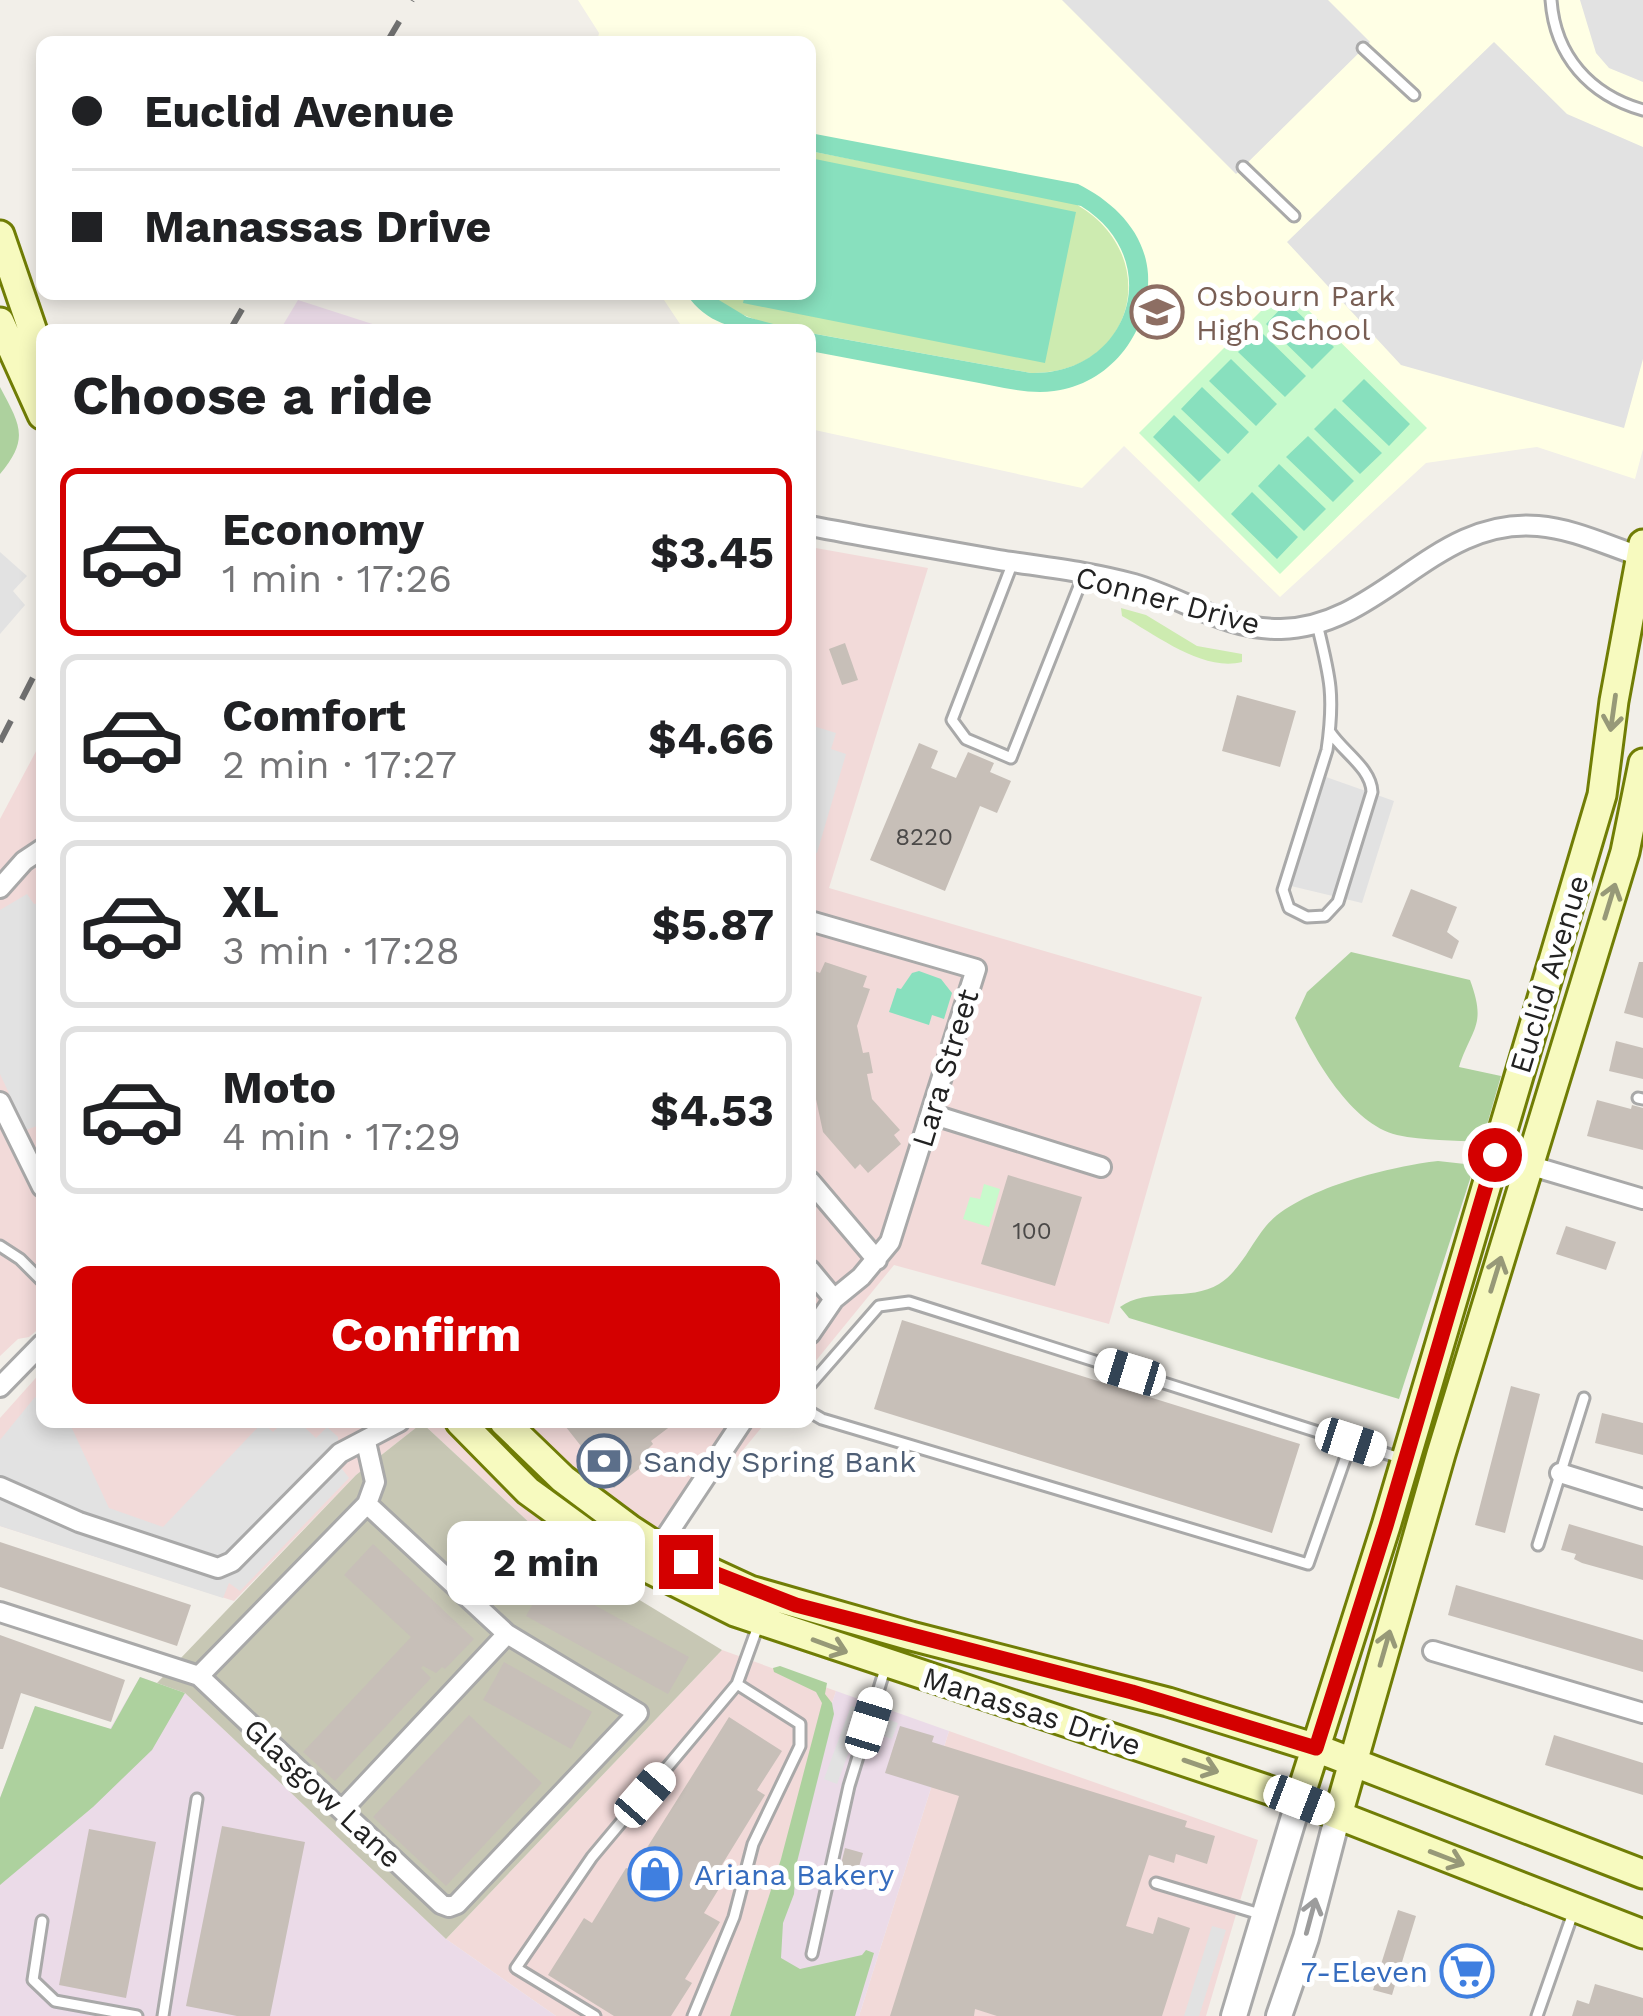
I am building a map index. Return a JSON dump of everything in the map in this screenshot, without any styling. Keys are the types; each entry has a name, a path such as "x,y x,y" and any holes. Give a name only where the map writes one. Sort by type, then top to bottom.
{"main road":[{"path":"0,235 36,340"},
{"path":"0,322 36,402"},
{"name":"Euclid Avenue","path":"1299,1800 1406,1459 1602,795 1642,553"},
{"name":"Euclid Avenue","path":"1338,1815 1625,852 1643,763"},
{"name":"Manassas Drive","path":"466,1428 528,1491 605,1547 796,1605 1168,1702 1316,1748 1643,1874"},
{"path":"500,1428 526,1444"},
{"name":"Manassas Drive","path":"510,1428 651,1559 760,1621 1299,1800 1643,1934"}],"street":[{"name":"Conner Drive","path":"816,527 1132,584 1241,626 1288,629 1317,624 1361,606 1431,554 1486,531 1526,525 1563,530 1642,553"},
{"path":"0,888 36,853"},
{"name":"Lara Street","path":"816,923 976,969 893,1236 816,1325"},
{"path":"0,1102 36,1175"},
{"path":"931,1114 1102,1167"},
{"path":"1495,1155 1643,1199"},
{"path":"816,1188 877,1260"},
{"path":"816,1277 834,1299"},
{"path":"0,1387 36,1350"},
{"path":"0,1487 79,1522 218,1568 232,1562 340,1453 389,1428"},
{"path":"651,1559 738,1428"},
{"path":"0,1612 199,1676 368,1504 375,1482 366,1442"},
{"path":"1561,1473 1643,1499"},
{"path":"342,1810 507,1634 368,1504"},
{"name":"Glasgow Lane","path":"199,1676 449,1907 457,1904 638,1713 507,1634"},
{"path":"1433,1651 1643,1713"},
{"name":"Euclid Avenue","path":"1234,2016 1299,1800"},
{"name":"Euclid Avenue","path":"1279,2016 1306,1937 1338,1815"}],"lane":[{"path":"1551,0 1558,37 1586,80 1617,101 1643,110"},
{"path":"1364,48 1414,95"},
{"path":"1244,167 1294,216"},
{"path":"1013,562 952,720 966,740 1011,758 1084,574"},
{"path":"1317,624 1334,699 1330,732 1283,890 1289,908 1307,917 1325,916 1338,902 1372,792 1369,775 1344,753 1330,732"},
{"path":"0,1246 36,1275"},
{"path":"816,1378 879,1306 909,1302 1406,1459"},
{"path":"1538,1545 1584,1398"},
{"path":"816,1416 1309,1564 1351,1442"},
{"path":"595,2016 516,1968 592,1857 737,1684 760,1621"},
{"path":"812,1954 849,1786 887,1664"},
{"path":"693,2016 734,1917 753,1844 800,1746 800,1724 737,1684"},
{"path":"163,2016 197,1799"},
{"path":"1156,1883 1262,1915"},
{"path":"1537,2016 1575,1908"},
{"path":"42,1921 33,1980 55,2001 137,2016"}],"shaded area":[{"name":"Osbourn Park High School","path":"578,0 1643,0 1643,449 1635,479 1537,447 1426,463 1280,597 1124,446 1082,488 816,430 816,324 680,324 664,300 816,300 816,36 599,33"},
{"path":"1062,0 1328,0 1370,42 1236,174"},
{"path":"1580,0 1643,0 1643,82 1609,68 1596,53"},
{"path":"1494,42 1567,114 1643,147 1643,359 1624,428 1401,365 1287,242"},
{"path":"298,300 372,324 284,324"},
{"path":"816,548 928,568 829,888 1202,997 1109,1324 894,1265 816,1361"},
{"path":"0,552 27,576 13,591 25,605 0,634"},
{"path":"816,727 836,733 831,749 846,754 817,853"},
{"path":"36,751 36,1331 18,1339 0,1356 0,819"},
{"path":"1326,777 1394,801 1362,903 1291,886"},
{"path":"27,894 36,904 36,1126 26,1130 0,1074 0,910"},
{"path":"36,1378 36,1428 416,1428 356,1475 234,1601 0,1526 0,1418"},
{"path":"35,1397 36,1428 72,1428 109,1508 163,1527 257,1428 273,1432 305,1428 316,1438 328,1428 338,1437 339,1465 349,1478 240,1591 229,1583 223,1598 0,1526 0,1440"},
{"path":"416,1428 427,1428 562,1553 722,1650 446,1939 185,1693 157,1683 356,1475"},
{"path":"427,1428 761,1428 626,1592 562,1553"},
{"path":"722,1650 836,1691 730,2016 556,2016 446,1939"},
{"path":"140,1677 185,1693 446,1939 556,2016 0,2016 0,1798 35,1706 110,1729"},
{"path":"836,1691 949,1731 859,2016 730,2016"},
{"path":"851,1706 898,1723 892,1739 858,1727 837,1784 824,1779"},
{"path":"949,1731 1258,1840 1206,2016 859,2016"},
{"path":"1212,1926 1226,1930 1199,2016 1184,2016"}],"green space":[{"path":"816,134 1078,184 1125,220 1141,245 1148,274 1143,315 1124,351 1093,378 1054,391 1009,389 816,352 816,334 1031,373 1065,369 1093,355 1113,335 1125,310 1129,283 1123,255 1108,228 1081,206 816,152"},
{"path":"816,152 1072,202 1101,223 1120,250 1128,278 1126,307 1115,333 1095,354 1067,368 1031,373 816,334 816,324 767,324 718,300 816,300"},
{"path":"816,159 1076,212 1045,363 743,303 816,300"},
{"path":"1285,287 1427,428 1280,574 1139,433"},
{"path":"691,300 719,300 747,317 773,324 725,324"},
{"path":"1287,302 1334,347 1312,369 1266,324"},
{"path":"1260,331 1306,376 1285,397 1238,352"},
{"path":"1231,359 1277,404 1256,426 1209,381"},
{"path":"1364,379 1410,424 1389,446 1342,401"},
{"path":"0,387 19,431 15,451 0,474"},
{"path":"1202,387 1249,432 1228,454 1181,409"},
{"path":"1335,408 1382,453 1360,474 1314,429"},
{"path":"1174,415 1221,460 1199,482 1153,437"},
{"path":"1308,436 1354,481 1333,502 1286,457"},
{"path":"1279,464 1326,509 1304,531 1258,486"},
{"path":"1252,492 1298,537 1277,559 1231,514"},
{"path":"1121,608 1146,615 1197,646 1242,654 1242,662 1212,662 1180,650 1122,616"},
{"path":"1351,952 1470,980 1476,1026 1459,1067 1501,1076 1482,1142 1418,1138 1380,1128 1350,1104 1323,1070 1295,1018 1307,992"},
{"path":"919,971 941,979 952,993 944,1019 932,1015 929,1025 889,1012 897,988"},
{"path":"1438,1161 1465,1164 1472,1173 1399,1399 1129,1318 1120,1307 1219,1284 1280,1213 1322,1190"},
{"path":"984,1184 1000,1189 989,1227 963,1219 970,1197 980,1199"},
{"path":"780,1666 827,1683 825,1694 834,1714 796,1866 794,1894 783,1923 781,1958 800,1969 862,1955 866,1950 874,1953 855,2016 730,2016 781,1859 822,1703 816,1692 774,1672"},
{"path":"140,1677 185,1693 152,1750 0,1885 0,1798 35,1706 111,1729"}],"building":[{"path":"845,643 858,680 842,685 829,649"},
{"path":"1237,695 1296,711 1280,767 1222,751"},
{"path":"919,743 938,751 931,768 956,778 968,752 994,763 990,772 1011,781 997,813 980,806 945,891 870,860"},
{"path":"1411,889 1457,907 1447,932 1459,941 1452,959 1392,936"},
{"path":"825,962 867,976 863,987 870,989 857,1026 863,1053 869,1052 872,1099 900,1130 894,1135 901,1144 868,1173 860,1164 855,1169 823,1132 816,1099 816,971 820,973"},
{"path":"1639,962 1643,962 1643,1018 1624,1013"},
{"path":"1616,1041 1643,1048 1643,1079 1609,1071"},
{"path":"1597,1100 1643,1108 1643,1150 1587,1136"},
{"path":"1008,1175 1082,1197 1055,1286 981,1264"},
{"path":"1566,1226 1616,1242 1606,1270 1556,1254"},
{"path":"902,1320 1300,1444 1272,1533 874,1409"},
{"path":"1511,1386 1540,1394 1505,1533 1475,1525"},
{"path":"1602,1413 1643,1423 1643,1455 1595,1443"},
{"path":"567,1428 668,1428 651,1441 649,1448 656,1456 614,1488"},
{"path":"1569,1524 1643,1546 1643,1580 1582,1563 1574,1559 1576,1554 1561,1550"},
{"path":"0,1542 191,1605 177,1646 0,1587"},
{"path":"373,1544 474,1639 445,1669 436,1673 421,1668 431,1678 335,1781 303,1752 411,1637 344,1575"},
{"path":"547,1579 689,1657 668,1694 526,1616"},
{"path":"1456,1585 1643,1640 1643,1672 1448,1615"},
{"path":"0,1635 125,1680 111,1722 21,1693 0,1749"},
{"path":"504,1662 592,1712 571,1749 483,1700"},
{"path":"469,1715 542,1783 446,1886 373,1817"},
{"path":"729,1717 782,1751 757,1790 765,1795 712,1881 720,1887 704,1913 720,1922 685,1979 692,1983 671,2016 614,2016 548,1975 584,1918 592,1923 626,1868 633,1870"},
{"path":"900,1726 934,1736 932,1742 1187,1821 1185,1827 1215,1836 1207,1864 1176,1854 1174,1863 1149,1855 1126,1926 1153,1934 1158,1917 1190,1928 1162,2016 997,2016 975,2009 974,2016 890,2016 959,1796 885,1773"},
{"path":"1554,1735 1643,1763 1643,1795 1545,1765"},
{"path":"222,1826 305,1842 270,2016 237,2016 186,2006"},
{"path":"89,1829 156,1842 126,1998 59,1985"},
{"path":"845,1848 863,1853 856,1877 839,1872"},
{"path":"1398,1910 1416,1916 1392,1995 1373,1990"},
{"name":"7-Eleven","path":"1460,1944 1489,1953 1475,1999 1445,1989"},
{"path":"1595,1984 1643,1998 1643,2016 1572,2016 1577,2000 1589,2004"}],"railway":[{"path":"391,36 412,0"},
{"path":"234,324 248,300"},
{"path":"0,742 36,672"}],"place":[{"name":"Osbourn Park High School","path":"1157,312"},
{"name":"Sandy Spring Bank","path":"604,1461"},
{"name":"Ariana Bakery","path":"655,1874"},
{"name":"7-Eleven","path":"1467,1971"}],"route":[{"path":"686,1562 796,1605 1132,1692 1316,1748 1495,1155"}]}
